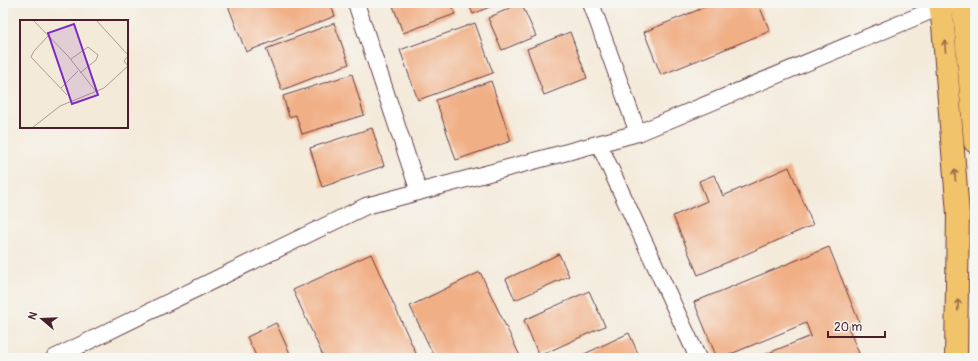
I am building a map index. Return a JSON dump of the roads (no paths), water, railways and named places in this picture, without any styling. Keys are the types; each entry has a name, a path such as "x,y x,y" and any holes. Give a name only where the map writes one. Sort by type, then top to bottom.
{"main road":[{"path":"962,3 965,22 975,142"},
{"path":"940,5 943,25 958,214 956,358"}],"street":[{"path":"356,3 419,192"},
{"path":"591,3 638,133"},
{"path":"54,358 366,206 638,133 940,5 962,3"},
{"path":"599,144 698,358"}]}
